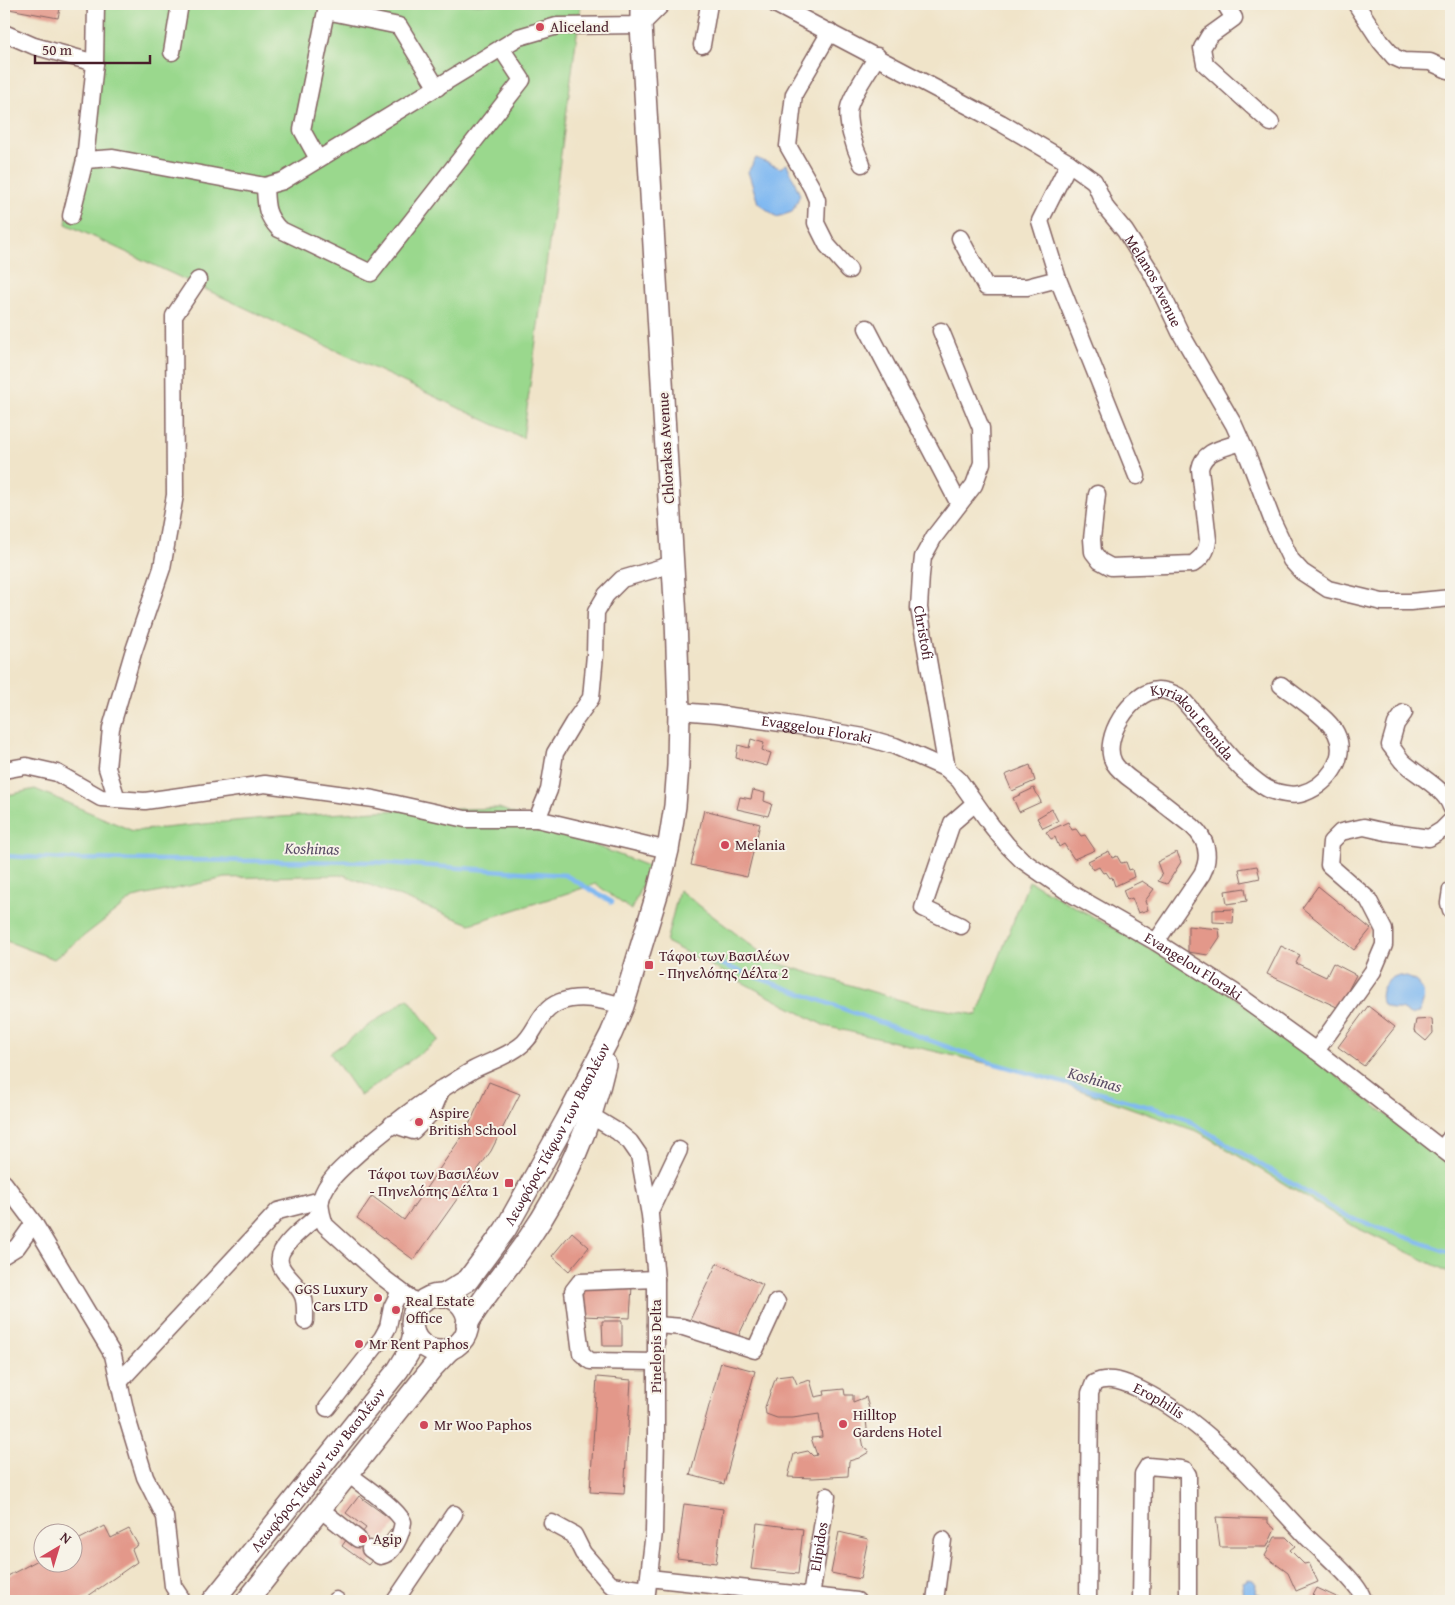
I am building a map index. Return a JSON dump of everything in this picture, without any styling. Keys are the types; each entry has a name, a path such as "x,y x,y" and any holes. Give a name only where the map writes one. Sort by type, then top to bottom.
{"main road":[{"name":"Chlorakas Avenue","path":"641,14 673,564 679,711 675,806 668,850 658,891"},
{"name":"Λεωφόρος Τάφων των Βασιλέων","path":"442,1296 468,1280 505,1230 566,1121 612,1034 623,1006 658,891"},
{"name":"Λεωφόρος Τάφων των Βασιλέων","path":"467,1324 481,1302 530,1238 559,1188 590,1115 602,1079 612,1034"},
{"path":"433,1296 442,1296 458,1302 464,1309 467,1324 466,1333 462,1340 450,1349 442,1351 433,1350 418,1342 414,1334 412,1318 419,1305 425,1299 433,1296"},
{"name":"Λεωφόρος Τάφων των Βασιλέων","path":"213,1601 398,1370 409,1352 414,1334"},
{"name":"Λεωφόρος Τάφων των Βασιλέων","path":"247,1601 432,1368 450,1349"}],"street":[{"path":"71,216 86,160 95,63 96,4"},
{"path":"172,52 178,4"},
{"path":"86,160 113,158 264,186 283,181 519,37 557,26 641,14 662,4"},
{"path":"702,45 709,4"},
{"name":"Melanos Avenue","path":"775,4 877,56 1001,123 1070,163 1094,181 1106,208 1140,252 1153,275 1180,332 1234,425 1273,522 1291,560 1308,577 1328,589 1382,602 1410,602 1451,598"},
{"path":"1225,4 1234,18 1209,36 1202,48 1206,64 1271,123"},
{"path":"1356,4 1381,42 1394,57 1403,60 1430,62 1448,70"},
{"path":"318,159 302,130 326,11 399,26 437,88"},
{"path":"830,32 794,94 788,146 817,200 816,223 827,245 849,270"},
{"path":"4,33 34,46 95,63"},
{"path":"264,186 266,210 271,220 279,229 371,274 522,80 501,48"},
{"path":"862,164 854,148 850,132 849,105 877,56"},
{"path":"1070,163 1040,221 1058,279 1137,476"},
{"path":"960,238 986,287 1027,287 1058,279"},
{"path":"117,799 107,768 111,728 133,653 162,568 175,495 174,316 198,280"},
{"path":"867,328 959,504"},
{"name":"Christofi","path":"941,331 981,428 982,463 974,486 934,537 923,557 919,608 947,769"},
{"path":"1097,494 1092,552 1100,561 1111,567 1193,564 1201,558 1207,549 1208,540 1200,469 1201,463 1205,456 1210,453 1241,442"},
{"path":"537,819 549,790 555,753 591,698 596,612 606,595 622,579 673,564"},
{"name":"Kyriakou Leonida","path":"1156,942 1202,874 1207,864 1207,846 1200,832 1114,764 1110,744 1113,733 1136,701 1157,690 1171,692 1180,697 1229,756 1252,777 1270,790 1298,794 1321,784 1330,774 1338,762 1339,742 1332,727 1281,685"},
{"name":"Evaggelou Floraki","path":"679,711 763,720 864,737 896,746 947,769"},
{"path":"1404,713 1396,724 1390,745 1401,760 1450,802 1451,807"},
{"path":"4,770 26,766 57,773 101,798 145,801 266,784 374,799 466,819 537,819 668,850"},
{"name":"Evangelou Floraki","path":"947,769 959,780 1007,845 1022,860 1044,877 1156,942 1234,992 1448,1147"},
{"path":"961,926 923,908 952,823 975,803"},
{"path":"1316,1051 1374,971 1384,945 1384,930 1368,899 1329,865 1331,842 1341,832 1364,827 1429,838 1442,830 1451,821"},
{"path":"1451,890 1449,902 1451,910"},
{"path":"305,1321 304,1296 281,1268 280,1258 282,1251 289,1242 321,1206 327,1185 339,1171 392,1124 442,1088 474,1069 522,1045 549,1008 574,998 604,1000 623,1006"},
{"name":"Pinelopis Delta","path":"590,1115 618,1132 630,1142 639,1155 650,1211 656,1279 656,1362 654,1532 647,1590"},
{"path":"650,1211 679,1150"},
{"path":"4,1183 34,1223 113,1355 127,1418 145,1477 165,1517 173,1586 183,1601"},
{"path":"321,1206 325,1225 400,1291 419,1305"},
{"path":"119,1382 278,1211 321,1206"},
{"path":"4,1255 17,1247 34,1223"},
{"path":"656,1279 580,1282 573,1291 581,1353 590,1361 656,1362"},
{"path":"327,1408 382,1338 388,1327 392,1307 400,1291"},
{"path":"656,1325 683,1327 755,1350 777,1302"},
{"name":"Erophilis","path":"1088,1601 1090,1393 1094,1383 1100,1380 1122,1382 1159,1399 1190,1419 1214,1439 1326,1557 1356,1584 1364,1598 1363,1601"},
{"path":"1141,1601 1143,1474 1148,1466 1181,1468 1188,1475 1188,1601"},
{"path":"320,1509 380,1556 388,1553 396,1544 403,1522 401,1517 348,1474"},
{"name":"Elipidos","path":"811,1596 827,1496"},
{"path":"398,1600 454,1514"},
{"path":"552,1523 574,1535 583,1553 611,1585 647,1590 811,1596 857,1601"},
{"path":"935,1601 943,1540"}],"green space":[{"path":"101,4 581,4 523,438 66,224"},
{"path":"35,789 133,831 265,818 376,811 499,808 650,867 631,910 596,884 470,924 344,875 225,878 133,898 54,959 4,940 4,796"},
{"path":"1029,881 1231,994 1451,1167 1451,1273 1355,1227 1199,1132 1037,1075 825,1026 666,942 679,890 773,962 917,1005 977,1015"},
{"path":"408,998 439,1040 360,1096 330,1053"}],"water":[{"path":"756,158 780,168 787,164 800,195 792,212 777,217 758,203 748,172"},
{"path":"1396,976 1404,976 1411,979 1416,982 1423,992 1424,999 1418,1013 1410,1015 1401,1009 1391,1009 1383,1005 1381,996 1383,988 1388,981"},
{"path":"1249,1579 1253,1580 1256,1584 1255,1593 1266,1597 1268,1601 1245,1601 1243,1599 1243,1582"}],"building":[{"path":"10,4 61,4 58,18 9,9"},
{"path":"751,739 764,743 762,750 771,753 767,766 736,758 738,745 749,748"},
{"path":"1030,765 1035,781 1012,791 1005,775"},
{"path":"1034,788 1041,802 1019,812 1013,798"},
{"path":"753,790 765,793 764,801 772,804 768,816 737,809 740,797 751,799"},
{"path":"1052,809 1058,821 1043,828 1037,818"},
{"name":"Melania","path":"704,810 760,824 747,877 691,865"},
{"path":"1068,822 1072,830 1076,829 1081,836 1085,835 1095,850 1074,859 1064,844 1059,847 1055,837 1051,839 1046,832"},
{"path":"1109,851 1112,858 1117,856 1121,863 1126,862 1129,870 1132,869 1134,877 1115,886 1112,877 1110,878 1106,872 1103,873 1099,867 1093,870 1088,861"},
{"path":"1177,852 1181,862 1167,884 1158,881 1162,875 1157,862"},
{"path":"1257,866 1260,878 1242,882 1239,869"},
{"path":"1142,881 1154,889 1145,901 1148,910 1138,913 1132,898 1127,900 1123,890"},
{"path":"1318,886 1371,929 1354,950 1302,908"},
{"path":"1245,888 1247,901 1227,904 1225,891"},
{"path":"1234,909 1233,923 1213,922 1213,910"},
{"path":"1188,926 1219,929 1220,937 1208,955 1188,952"},
{"path":"1281,946 1300,955 1296,963 1326,977 1333,963 1356,975 1339,1008 1267,974"},
{"path":"1368,1006 1395,1027 1364,1066 1338,1047"},
{"path":"1432,1019 1433,1033 1426,1041 1414,1031 1416,1020"},
{"path":"489,1082 520,1094 491,1151 414,1260 357,1218 372,1196 404,1220 467,1129"},
{"path":"572,1232 589,1247 569,1271 552,1256"},
{"path":"717,1263 763,1285 736,1341 690,1320"},
{"path":"583,1284 632,1286 630,1318 582,1316"},
{"path":"602,1321 622,1321 622,1346 603,1346"},
{"path":"721,1362 755,1371 724,1484 690,1475"},
{"name":"Hilltop Gardens Hotel","path":"793,1375 797,1384 810,1380 815,1397 825,1395 824,1391 844,1389 845,1395 853,1395 853,1402 866,1397 871,1416 866,1419 867,1429 862,1438 864,1448 868,1449 869,1452 849,1461 848,1476 788,1477 794,1454 808,1451 813,1456 817,1455 811,1438 822,1437 819,1414 793,1418 777,1418 766,1414 765,1407 776,1377"},
{"path":"597,1377 631,1380 624,1494 590,1492"},
{"path":"359,1496 396,1523 382,1542 378,1538 367,1553 374,1558 368,1565 342,1546 349,1536 356,1541 366,1528 346,1513"},
{"path":"684,1504 723,1509 716,1563 677,1558"},
{"path":"1216,1517 1268,1519 1268,1523 1275,1529 1267,1547 1220,1547"},
{"path":"757,1523 803,1529 798,1574 751,1569"},
{"path":"105,1526 111,1538 129,1529 138,1545 132,1549 137,1562 81,1601 4,1601 4,1578 32,1563 32,1572 82,1572 82,1538"},
{"path":"839,1532 868,1539 860,1579 831,1573"},
{"path":"1275,1537 1286,1537 1295,1546 1290,1550 1304,1564 1309,1563 1318,1582 1296,1591 1288,1573 1265,1556"},
{"path":"1317,1588 1345,1601 1310,1601"},
{"path":"683,1596 706,1600 706,1601 682,1601"}],"waterway":[{"name":"Koshinas","path":"4,856 67,859 373,862 565,875 612,902"},
{"name":"Koshinas","path":"715,962 989,1062 1181,1116 1345,1216 1451,1253"}],"place":[{"name":"Aliceland","path":"540,27"},
{"name":"Melania","path":"725,845"},
{"name":"Τάφοι των Βασιλέων - Πηνελόπης Δέλτα 2","path":"649,965"},
{"name":"Aspire British School","path":"419,1122"},
{"name":"Τάφοι των Βασιλέων - Πηνελόπης Δέλτα 1","path":"509,1183"},
{"name":"GGS Luxury Cars LTD","path":"378,1298"},
{"name":"Real Estate Office","path":"396,1310"},
{"name":"Mr Rent Paphos","path":"359,1344"},
{"name":"Hilltop Gardens Hotel","path":"843,1424"},
{"name":"Mr Woo Paphos","path":"424,1425"},
{"name":"Agip","path":"363,1539"}]}
